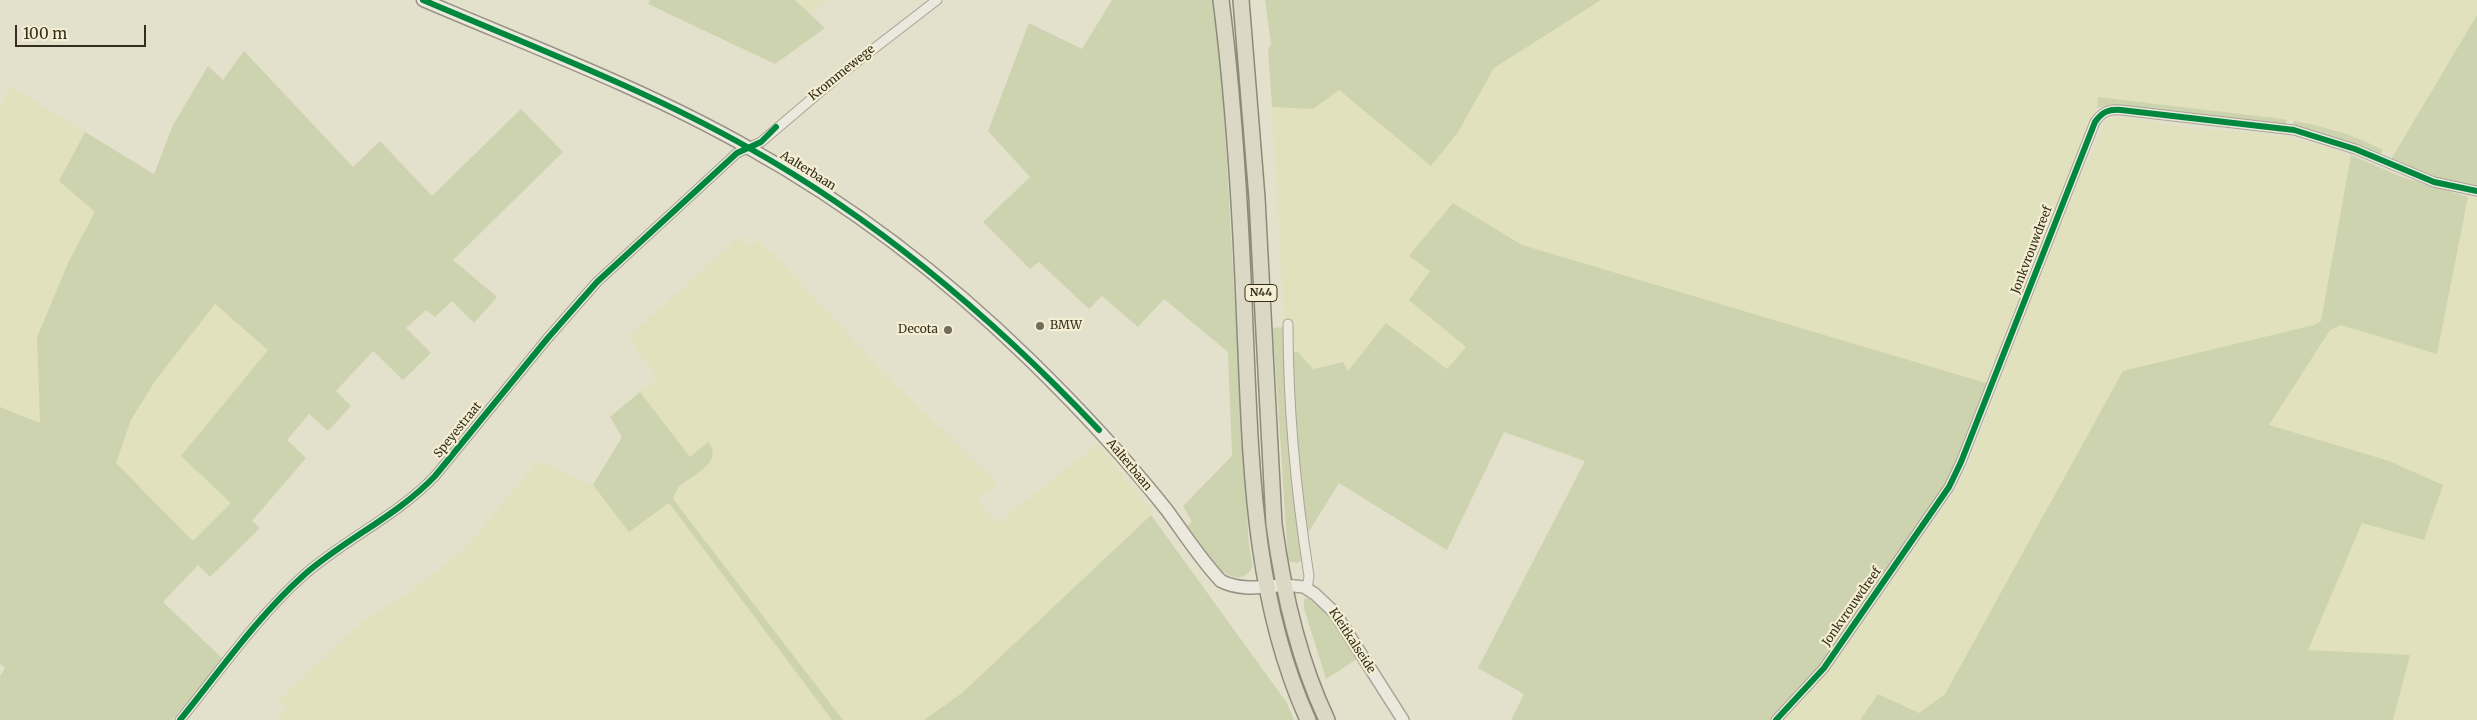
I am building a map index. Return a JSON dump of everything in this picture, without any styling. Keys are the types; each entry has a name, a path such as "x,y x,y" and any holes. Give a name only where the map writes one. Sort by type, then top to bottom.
{"highway":[{"name":"N44","path":"1221,0 1233,98 1253,484 1261,560 1279,640 1291,679 1308,720"},
{"name":"N44","path":"1241,0 1257,198 1271,483 1284,585 1309,676 1327,720"}],"main road":[{"name":"Aalterbaan","path":"424,0 635,90 749,148 831,198 878,232 987,320 1099,430 1166,510 1221,581 1239,587 1284,585"}],"street":[{"name":"Krommewege","path":"749,148 761,142 834,80 937,0"},
{"name":"Jonkvrouwdreef","path":"1776,720 1824,668 1949,487 1961,462 2095,122 2101,113 2110,109 2294,130 2355,148 2434,182 2477,191"},
{"name":"Speyestraat","path":"180,720 284,594 320,562 425,488 597,282 737,154 749,148"},
{"path":"1288,324 1297,489 1309,576 1308,589"},
{"name":"Kleitkalseide","path":"1284,585 1299,585 1308,589 1326,603 1341,620 1403,720"}],"green space":[{"path":"650,0 795,0 825,28 775,64 648,4"},
{"path":"795,0 825,0 811,14"},
{"path":"1112,0 1212,0 1222,78 1249,546 1253,566 1245,575 1236,577 1226,574 1207,556 1185,528 1192,522 1183,506 1232,456 1228,352 1164,299 1138,327 1102,296 1089,309 1039,262 1030,269 983,222 1030,177 988,131 1029,23 1082,49"},
{"path":"1265,0 1601,0 1494,68 1458,132 1431,166 1339,90 1313,109 1272,107 1268,50 1271,44"},
{"path":"1601,0 2477,0 2477,15 2393,155 2371,143 2308,123 2098,97 2097,108 1987,384 1522,245 1453,203 1430,271 1409,299 1466,347 1447,369 1386,323 1348,371 1336,362 1313,369 1298,353 1286,353 1272,107 1313,109 1339,90 1431,165 1458,132 1494,68"},
{"path":"2477,15 2477,187 2421,174 2390,161"},
{"path":"244,51 353,167 380,141 432,196 521,109 563,152 453,260 497,297 474,323 452,301 435,317 426,310 406,328 431,353 403,380 373,351 336,391 351,406 328,431 309,414 287,440 306,458 252,521 260,528 210,577 198,565 163,602 223,659 172,720 0,720 0,676 5,668 0,664 0,407 40,423 37,337 69,261 95,212 59,181 85,132 154,174 173,125 208,66 223,80","holes":["215,304 268,350 181,456 231,503 193,541 116,463 131,420 155,381"]},
{"path":"10,86 85,132 59,181 95,212 69,261 37,337 40,423 0,407 0,109"},
{"path":"2098,97 2287,120 2286,126 2173,112 2109,106 2097,108"},
{"path":"2118,117 2197,129 2260,133 2306,141 2351,155 2321,321 2314,325 2123,372 1945,695 1919,713 1878,694 1860,720 1781,720 1827,670 1829,671 1961,483 2063,218 2104,124 2110,118"},
{"path":"2294,121 2340,132 2383,150 2380,156 2292,127"},
{"path":"2351,155 2402,177 2468,197 2437,354 2341,325 2330,330 2269,425 2389,461 2443,485 2424,540 2362,523 2308,650 2410,655 2393,720 1860,720 1878,694 1919,713 1945,694 2123,371 2314,325 2321,321"},
{"path":"2468,197 2477,198 2477,720 2393,720 2410,655 2307,650 2362,523 2443,485 2389,461 2269,425 2334,326 2341,325 2355,328 2437,354"},
{"path":"1453,203 1522,245 1989,384 1947,485 1835,649 1774,720 1511,720 1524,694 1478,668 1585,461 1504,432 1447,550 1339,483 1308,533 1299,535 1303,560 1297,563 1288,561 1273,328 1283,327 1286,353 1298,352 1313,369 1343,362 1348,371 1386,323 1447,369 1466,347 1409,300 1430,271 1409,256"},
{"path":"740,236 749,248 758,240 783,264 883,372 997,483 977,501 997,524 1097,444 1153,512 962,693 924,720 843,720 673,499 678,488 708,464 708,442 690,457 640,392 657,378 628,337"},
{"path":"214,303 268,350 225,403 231,503 193,541 116,463 131,420 155,381"},
{"path":"640,392 690,457 708,442 712,450 709,463 678,488 673,499 843,720 832,720 669,503 629,532 593,485 622,437 610,417"},
{"path":"538,461 593,485 629,531 669,503 832,720 277,720 287,708 278,701 364,620 407,594 461,553"},
{"path":"1151,515 1287,703 1294,720 924,720 962,693"},
{"path":"1304,599 1315,600 1329,613 1357,659 1326,679 1304,608"}],"cycle path":[{"path":"423,0 670,107 749,148 798,177 891,241 978,312 1099,430"},
{"path":"1776,720 1824,668 1949,487 1961,462 2095,122 2100,116 2112,110 2121,110 2294,130 2355,149 2434,182 2477,191"},
{"path":"180,720 239,645 287,591 320,562 388,515 435,476 547,339 597,282 737,153 761,142 776,127"}],"place":[{"name":"BMW","path":"1040,326"},
{"name":"Decota","path":"948,330"}]}
